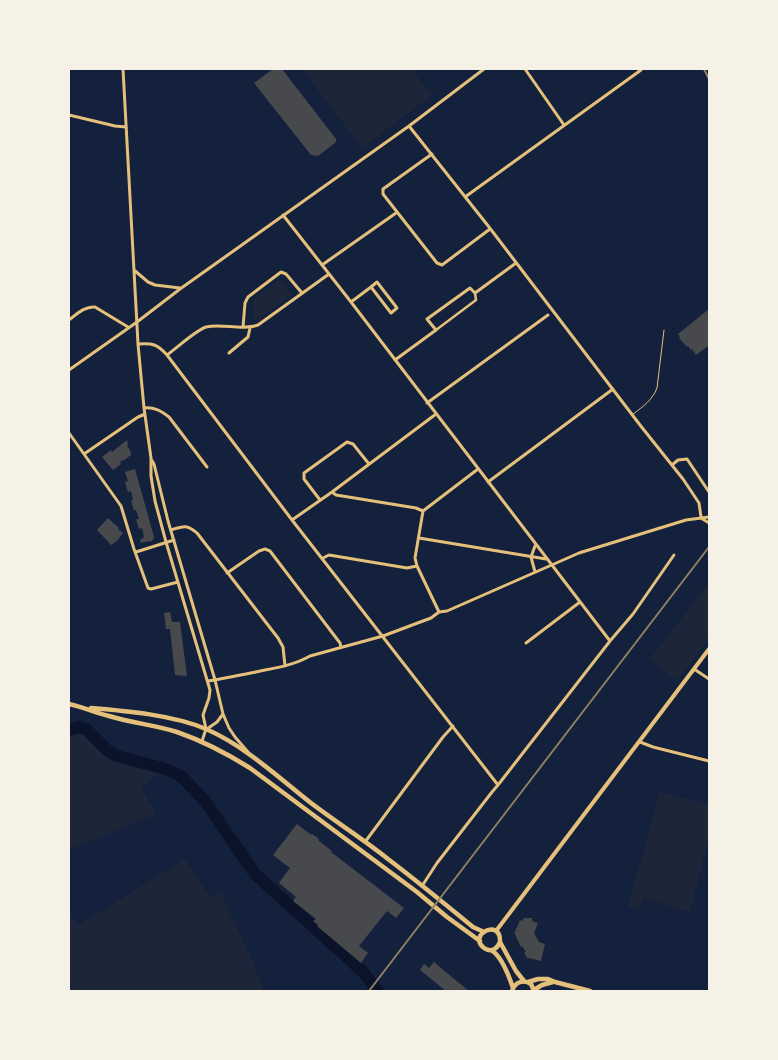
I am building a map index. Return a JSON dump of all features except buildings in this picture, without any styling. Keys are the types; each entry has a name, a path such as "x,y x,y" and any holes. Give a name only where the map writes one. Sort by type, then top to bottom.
{"main road":[{"path":"69,704 162,728 202,741 250,768 418,892 480,941 480,944 485,949 496,953 513,990"},
{"path":"85,708 119,710 185,721 206,729 233,744 365,842 474,927 484,932"},
{"path":"360,849 365,842"},
{"path":"418,892 422,886"},
{"path":"480,941 481,934 484,932 490,929 496,931 500,936 500,942 497,948 491,950"},
{"path":"500,942 516,971 526,982 531,984 534,990 542,985 555,982"},
{"path":"513,990 518,983 543,978 590,991"}],"street":[{"path":"123,69 138,344 151,458 151,476 155,501 166,542 210,690 203,715 206,729 202,741"},
{"path":"69,370 409,126 484,69"},
{"path":"526,69 564,125"},
{"path":"465,196 641,70"},
{"path":"69,115 126,127"},
{"path":"409,126 672,465 699,503 700,517"},
{"path":"432,154 383,189 383,194 396,213 437,263 442,265 490,230"},
{"path":"322,265 396,213"},
{"path":"283,215 610,641"},
{"path":"475,293 516,263"},
{"path":"134,270 148,282 155,285 180,289"},
{"path":"243,327 245,303 248,297 281,272 286,274 302,293"},
{"path":"167,355 201,329 208,327 250,328 258,325 329,274"},
{"path":"351,302 371,287 378,282 397,308 391,313 371,287"},
{"path":"395,360 436,330 476,300 475,293 470,288 428,320 436,330"},
{"path":"69,320 90,306 95,307 128,328"},
{"path":"428,403 548,315"},
{"path":"229,353 248,337 250,328"},
{"path":"138,344 155,344 167,355 292,520 498,785"},
{"path":"488,482 613,389"},
{"path":"144,408 157,409 169,417 207,467"},
{"path":"84,454 138,416 145,414"},
{"path":"292,520 436,414"},
{"path":"69,433 121,506 148,588 151,589 178,582"},
{"path":"320,500 304,479 304,473 348,442 353,444 368,464"},
{"path":"151,458 223,714 235,737 254,758"},
{"path":"672,465 678,460 687,460 709,492"},
{"path":"440,612 417,566 415,558 423,511 478,469"},
{"path":"332,492 336,495 416,508 423,511"},
{"path":"700,517 709,523"},
{"path":"208,680 285,666 302,661 310,656 382,636 431,618 440,612 447,611 579,553 686,520 709,517"},
{"path":"171,530 190,527 197,533 278,638 283,647 285,666"},
{"path":"418,538 546,559"},
{"path":"136,552 174,540"},
{"path":"535,572 531,557 536,545"},
{"path":"227,573 259,550 266,549 270,551 340,643 341,648"},
{"path":"323,558 329,555 407,568 417,566"},
{"path":"422,886 437,863 492,792 633,614 674,555"},
{"path":"526,643 580,602"},
{"path":"496,931 709,649"},
{"path":"694,669 709,679"},
{"path":"206,729 223,714"},
{"path":"365,842 453,726"},
{"path":"640,742 709,761"}],"lane":[{"path":"632,415 654,396 657,388 664,330"}],"shaded area":[{"path":"302,69 411,69 432,95 362,148"},
{"path":"280,279 292,295 254,322 253,299"},
{"path":"709,583 709,638 677,681 650,659"},
{"path":"85,732 115,759 165,770 141,787 156,814 69,850 69,736"},
{"path":"660,792 709,805 709,837 690,912 643,898 640,910 628,906"},
{"path":"185,859 210,897 220,892 251,957 264,991 69,991 69,915 79,925"}],"waterway":[{"path":"69,730 79,727 86,729 108,751 117,756 169,770 182,777 205,801 255,874 362,971 378,991"}],"railway":[{"path":"704,69 709,79"},
{"path":"369,991 709,547"}]}
